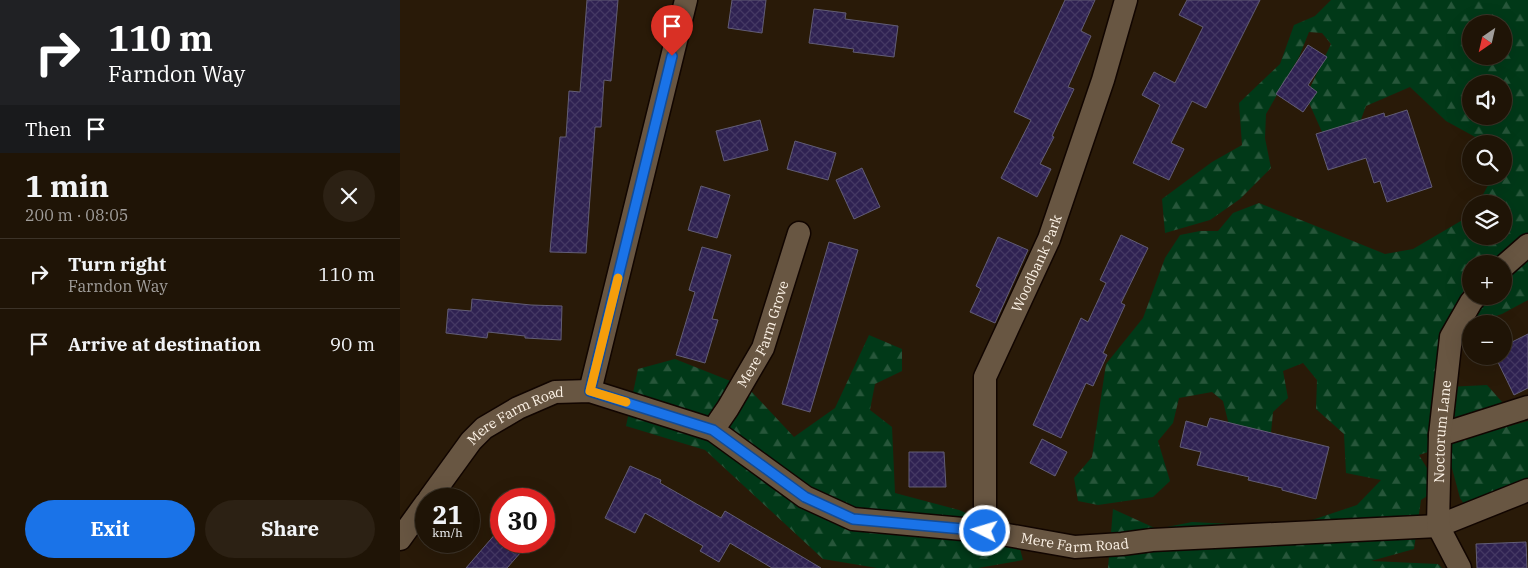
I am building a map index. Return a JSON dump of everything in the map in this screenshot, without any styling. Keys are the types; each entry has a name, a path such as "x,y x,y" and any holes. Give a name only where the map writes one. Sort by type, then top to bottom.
{"street":[{"path":"590,391 686,0"},
{"name":"Woodbank Park","path":"985,531 985,378 1049,239 1103,80 1126,0"},
{"name":"Mere Farm Grove","path":"713,430 763,348 799,233"},
{"path":"1512,259 1528,245"},
{"name":"Noctorum Lane","path":"1460,568 1438,526 1440,435 1451,337 1469,305"},
{"name":"Mere Farm Road","path":"437,488 471,442 484,428 518,408 555,392 590,391 713,430 805,497 853,519 985,531 1075,547 1152,540 1438,526 1528,490"},
{"path":"1440,435 1528,406"},
{"path":"400,539 415,518"}],"green space":[{"path":"1331,0 1528,0 1528,300 1499,315 1462,315 1462,342 1447,373 1448,387 1487,385 1503,403 1488,432 1528,421 1528,500 1475,521 1460,498 1446,446 1419,455 1439,488 1421,500 1414,549 1371,561 1438,564 1442,568 1108,568 1113,509 1157,529 1192,522 1270,526 1309,521 1357,505 1381,480 1346,473 1344,434 1316,409 1317,380 1303,363 1283,371 1288,398 1273,412 1270,443 1230,429 1223,401 1212,392 1179,398 1173,423 1158,441 1170,481 1153,497 1098,505 1078,501 1074,478 1092,457 1106,364 1143,318 1165,258 1180,235 1200,231 1218,231 1233,213 1259,203 1385,254 1413,249 1462,220 1462,245 1512,245 1512,195 1483,195 1488,185 1512,185 1512,135 1472,135 1446,121 1410,87 1366,106 1357,130 1326,141 1306,96 1331,44 1322,33 1309,32 1299,57 1266,114 1265,138 1271,168 1240,199 1210,220 1165,233 1162,199 1212,162 1242,145 1239,103 1280,64 1294,25 1315,16"},
{"path":"869,335 902,349 902,371 875,384 870,410 892,427 895,493 959,510 1016,534 1023,560 978,568 877,568 823,559 705,450 626,426 638,369 675,359 751,391 794,437 835,408"}],"building":[{"path":"587,0 618,0 611,81 604,80 601,127 595,127 586,253 550,252 560,137 566,137 569,91 580,92"},
{"path":"732,0 766,0 762,33 728,28"},
{"path":"1065,0 1095,0 1081,31 1091,36 1068,87 1074,89 1052,136 1054,137 1040,164 1051,169 1037,197 1001,178 1031,120 1014,112"},
{"path":"1187,0 1260,0 1206,108 1192,101 1171,143 1184,149 1169,180 1133,163 1160,105 1142,95 1154,72 1175,83 1203,27 1179,15"},
{"path":"814,9 846,13 845,19 898,26 894,57 853,52 854,49 809,43"},
{"path":"1308,45 1327,57 1308,85 1317,92 1303,112 1276,94"},
{"path":"1407,110 1432,187 1387,202 1380,181 1374,183 1366,158 1328,170 1316,134 1384,113 1385,117"},
{"path":"760,120 768,150 724,161 716,131"},
{"path":"795,141 836,153 828,180 787,169"},
{"path":"862,168 880,207 854,219 836,180"},
{"path":"701,186 730,195 717,238 688,230"},
{"path":"1121,235 1148,248 1121,303 1125,305 1103,353 1107,355 1093,386 1086,383 1061,438 1033,425 1081,318 1088,322 1106,283 1100,280"},
{"path":"998,237 1028,250 995,323 970,312 981,289 976,286"},
{"path":"829,242 858,250 810,412 782,404"},
{"path":"702,247 731,255 712,319 718,320 705,363 676,355 695,292 689,290"},
{"path":"472,299 562,306 561,340 525,338 525,336 488,332 487,338 446,333 448,309 471,311"},
{"path":"1528,334 1528,388 1514,395 1499,365 1512,365 1512,342"},
{"path":"1210,418 1329,447 1316,499 1248,480 1249,477 1197,465 1201,452 1180,447 1186,421 1207,427"},
{"path":"1042,439 1067,452 1055,476 1030,463"},
{"path":"909,452 944,452 946,487 909,487"},
{"path":"630,466 661,480 660,483 721,518 725,511 821,568 772,568 730,543 719,562 700,551 703,546 645,513 635,533 605,518"},
{"path":"490,540 490,553 520,553 507,568 466,568"},
{"path":"1526,542 1527,568 1477,568 1476,544"}],"slow traffic":[{"path":"618,278 590,391 626,402"}],"route":[{"path":"672,56 590,391 713,430 805,497 853,519 985,531"}]}
